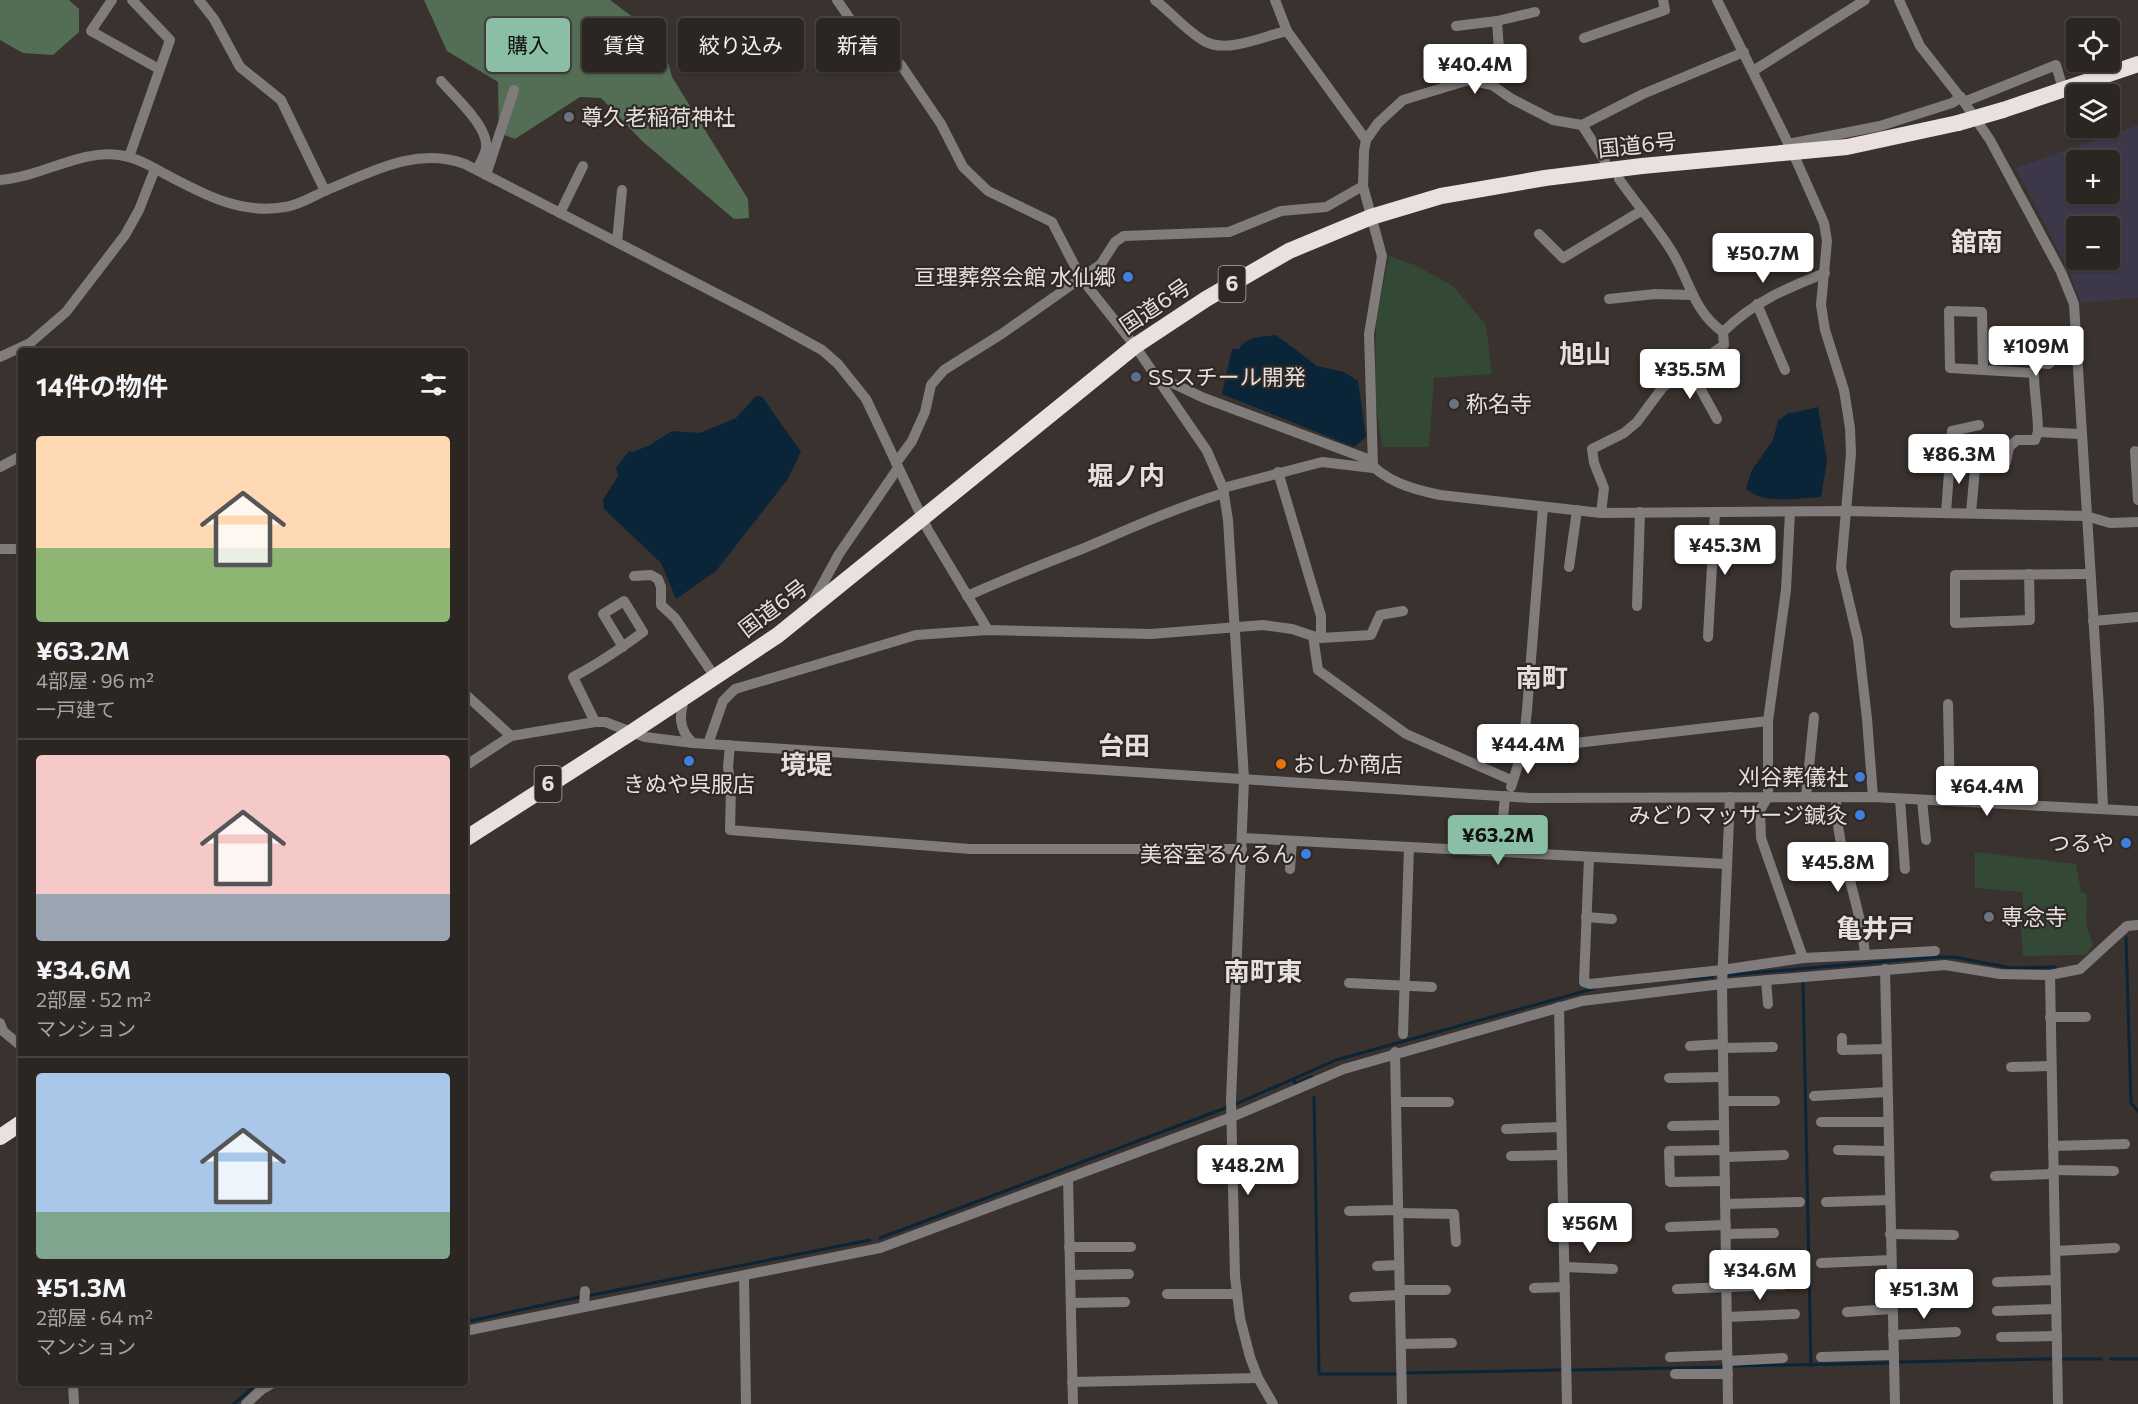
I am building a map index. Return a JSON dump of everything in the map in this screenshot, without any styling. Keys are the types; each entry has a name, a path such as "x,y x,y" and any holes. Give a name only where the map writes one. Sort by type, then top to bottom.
{"highway":[{"name":"国道6号","path":"468,837 778,635 1135,346 1206,299 1289,251 1371,217 1441,196 1545,178 1642,166 1790,149 1858,145 1958,123 2003,110 2138,64"},
{"path":"0,1137 18,1125"}],"street":[{"path":"112,0 91,31 159,69"},
{"path":"129,157 170,40 132,0"},
{"path":"199,0 214,19 240,67 281,100 325,191"},
{"path":"837,0 857,29 879,50 901,65 941,124 963,167 988,191 1052,222 1081,278 1135,346 1207,451 1223,490 1228,520 1244,779 1233,1117 1235,1277 1240,1318 1258,1378 1273,1404"},
{"path":"1155,0 1205,41 1216,45 1242,43 1287,31"},
{"path":"1275,0 1287,31 1366,140"},
{"path":"1584,38 1665,10 1663,0"},
{"path":"1717,0 1744,52 1824,223 1827,242 1822,313 1844,390 1850,428 1851,454 1841,568 1858,640 1873,797"},
{"path":"1753,71 1865,0"},
{"path":"1899,0 1920,46 1963,100 1990,140 2061,272 2074,304 2103,809"},
{"path":"1456,26 1497,21 1535,12"},
{"path":"1492,85 1498,74 1499,62 1497,21"},
{"path":"1374,468 1369,334 1382,256 1364,186 1366,140 1389,111 1403,100 1469,80 1492,85 1512,99 1553,120 1582,125 1643,94 1744,52"},
{"path":"1790,149 1880,126 1963,100 2056,65 2063,89"},
{"path":"441,81 479,125 485,137 486,148 482,173"},
{"path":"482,173 514,90"},
{"path":"1582,125 1605,160"},
{"path":"0,180 37,174 92,154 129,157 200,192 244,208 287,207 407,159 451,159 482,173 822,350 838,364 866,399 922,517 988,630"},
{"path":"560,213 583,166"},
{"path":"19,348 30,343 66,312 125,234 139,210 155,169"},
{"path":"1619,179 1670,248 1691,295 1710,323 1723,332"},
{"path":"807,611 839,554 912,441 925,412 931,385 944,370 1003,333 1101,264 1115,242 1124,236 1228,232 1281,211 1326,207 1364,186"},
{"path":"617,242 622,190"},
{"path":"1539,234 1563,258 1641,211"},
{"path":"1601,513 1604,488 1594,463 1592,449 1624,433 1637,422 1663,387 1724,345 1723,332 1739,316 1776,292 1825,273"},
{"path":"1609,299 1655,294 1691,295"},
{"path":"1757,304 1785,370"},
{"path":"1983,370 1982,312 1949,311 1950,368 1983,370 2034,373 2038,432 2035,440 2017,440 2009,447 2006,462"},
{"path":"2030,333 2037,350 2039,363 2049,364 2056,354 2077,353"},
{"path":"0,357 18,349"},
{"path":"1689,368 1717,419"},
{"path":"1155,375 1204,398 1365,458 1374,468 1414,490 1440,495 1601,513 1846,511 1971,513 2086,516 2110,523 2138,522"},
{"path":"1946,513 1952,431 1979,425"},
{"path":"2038,432 2080,434"},
{"path":"2135,451 2138,500"},
{"path":"0,467 18,458"},
{"path":"1971,513 1976,458"},
{"path":"967,596 1021,571 1081,549 1180,507 1278,472 1322,462 1374,468"},
{"path":"1278,472 1321,616 1317,637 1318,670 1406,734 1511,780"},
{"path":"1500,852 1511,780 1522,749 1543,507"},
{"path":"1569,567 1577,510"},
{"path":"1708,637 1715,512"},
{"path":"1790,512 1786,590 1768,721 1768,797 1761,810 1761,838 1803,958"},
{"path":"1637,606 1640,513"},
{"path":"0,549 18,549"},
{"path":"2029,574 2030,620 1955,623 1954,575 2029,574 2091,574"},
{"path":"634,576 651,575 658,579 661,587 661,605 675,618 715,677"},
{"path":"708,744 723,701 735,688 916,635 988,630 1151,634 1263,625 1292,629 1317,637 1371,634 1380,615 1403,611"},
{"path":"2093,621 2138,617"},
{"path":"595,722 573,677 604,661 623,647"},
{"path":"468,696 511,736"},
{"path":"685,697 680,714 681,728 693,742"},
{"path":"1948,704 1950,801"},
{"path":"1806,798 1814,717"},
{"path":"1522,749 1768,721"},
{"path":"468,764 511,736 605,722 645,737 708,744 1508,796 1873,797 2138,811"},
{"path":"730,745 728,767 731,788 730,830 970,849 1292,841 1726,864"},
{"path":"1728,1404 1722,970 1730,797"},
{"path":"1836,798 1836,815 1843,859 1859,912 1865,955"},
{"path":"1900,799 1905,869"},
{"path":"1922,800 1926,840"},
{"path":"1290,869 1292,841"},
{"path":"1403,1034 1408,847"},
{"path":"1589,857 1584,982 1590,984 1722,970 1803,958 1935,951"},
{"path":"1586,917 1612,919"},
{"path":"468,1330 880,1248 1233,1117 1344,1069 1395,1052 1559,1007 1609,996 1945,965 2001,974 2050,975 2080,969 2127,926 2138,925"},
{"path":"1885,969 1895,1404"},
{"path":"2050,975 2058,1404"},
{"path":"1766,980 1767,1004"},
{"path":"1349,983 1432,987"},
{"path":"1559,1007 1567,1404"},
{"path":"2050,1017 2086,1017"},
{"path":"1,1028 18,1043"},
{"path":"1842,1038 1842,1050 1886,1049"},
{"path":"1690,1046 1773,1047"},
{"path":"1395,1052 1402,1404"},
{"path":"2011,1067 2051,1066"},
{"path":"1669,1078 1723,1077"},
{"path":"1814,1096 1887,1092"},
{"path":"1724,1101 1775,1101"},
{"path":"1396,1102 1449,1102"},
{"path":"1821,1122 1888,1122"},
{"path":"1672,1126 1724,1125"},
{"path":"1506,1129 1561,1127"},
{"path":"2053,1146 2125,1144"},
{"path":"1838,1150 1888,1151"},
{"path":"1725,1181 1670,1182 1669,1151 1784,1155"},
{"path":"1511,1156 1562,1155"},
{"path":"1995,1176 2114,1171"},
{"path":"1068,1178 1073,1404"},
{"path":"1826,1202 1890,1200"},
{"path":"1725,1204 1800,1202"},
{"path":"1349,1211 1455,1214 1455,1242"},
{"path":"1563,1214 1610,1212"},
{"path":"1670,1227 1774,1233"},
{"path":"1890,1234 1954,1234"},
{"path":"1069,1247 1131,1247"},
{"path":"2055,1251 2115,1248"},
{"path":"1821,1263 1891,1260"},
{"path":"1377,1266 1399,1265"},
{"path":"1565,1267 1614,1269"},
{"path":"1070,1275 1129,1274"},
{"path":"744,1276 746,1404"},
{"path":"1997,1282 2055,1280"},
{"path":"1892,1282 1950,1283"},
{"path":"1677,1289 1783,1285"},
{"path":"1534,1288 1565,1287"},
{"path":"1354,1297 1446,1290"},
{"path":"584,1306 585,1291"},
{"path":"1167,1294 1237,1294"},
{"path":"1071,1303 1125,1302"},
{"path":"1847,1312 1892,1309"},
{"path":"1997,1311 2056,1309"},
{"path":"1727,1317 1794,1314"},
{"path":"1893,1335 1956,1332"},
{"path":"2001,1337 2056,1336"},
{"path":"1401,1344 1452,1343"},
{"path":"1821,1357 1893,1355"},
{"path":"1670,1356 1783,1358"},
{"path":"1675,1374 1728,1374"},
{"path":"1072,1382 1258,1378"},
{"path":"73,1386 74,1404"},
{"path":"246,1404 268,1386"}],"shaded area":[{"path":"2138,125 2138,298 2081,303 2068,270 2120,270 2120,216 2066,216 2066,265 2016,168 2066,150 2066,204 2120,204 2120,150 2067,150 2101,138 2120,138 2120,131"}],"green space":[{"path":"0,0 69,0 79,9 79,32 53,55 23,53 0,40"},
{"path":"424,0 610,0 634,18 582,18 582,72 666,72 666,55 672,77 748,199 749,218 734,219 642,141 601,98 580,97 515,139 499,133 498,82 447,51"},
{"path":"1389,256 1415,265 1453,286 1486,325 1492,374 1434,378 1429,447 1382,447 1375,396 1376,321"},
{"path":"1975,852 2076,864 2081,892 2087,894 2086,924 2093,945 2086,955 2023,956 2020,914 2023,914 2023,892 1975,888"}],"water":[{"path":"1276,335 1317,366 1344,372 1358,381 1366,437 1354,447 1222,394 1232,349 1239,349 1246,342 1255,338"},
{"path":"760,396 801,452 787,480 716,571 676,599 661,563 604,509 603,500 618,476 616,468 629,451 633,452 650,445 672,431 700,433 736,418 755,397"},
{"path":"1818,407 1827,461 1821,497 1770,499 1752,493 1746,488 1752,470 1773,440 1778,421 1787,414"}],"waterway":[{"path":"2126,938 2131,1103 2138,1111"},
{"path":"1729,975 1936,957 1954,957 2011,968 2055,967"},
{"path":"1689,979 1713,977"},
{"path":"1803,981 1811,1366"},
{"path":"1236,1104 1336,1060 1596,988"},
{"path":"1294,1079 1295,1084 1312,1077"},
{"path":"1314,1097 1319,1374 1397,1374"},
{"path":"880,1238 1228,1107"},
{"path":"587,1296 870,1240"},
{"path":"468,1321 580,1297"},
{"path":"1898,1362 2051,1359"},
{"path":"2061,1359 2101,1359"},
{"path":"2111,1359 2138,1359"},
{"path":"1733,1366 1889,1363"},
{"path":"1571,1370 1723,1367"},
{"path":"1404,1373 1560,1370"},
{"path":"234,1404 255,1386"}],"place":[{"name":"尊久老稲荷神社","path":"569,117"},
{"name":"亘理葬祭会館 水仙郷","path":"1128,277"},
{"name":"SSスチール開発","path":"1136,377"},
{"name":"称名寺","path":"1454,404"},
{"name":"きぬや呉服店","path":"689,761"},
{"name":"おしか商店","path":"1281,764"},
{"name":"刈谷葬儀社","path":"1860,777"},
{"name":"みどりマッサージ鍼灸","path":"1860,815"},
{"name":"つるや","path":"2126,843"},
{"name":"美容室るんるん","path":"1306,854"},
{"name":"専念寺","path":"1989,917"}],"district":[{"name":"舘南","path":"1977,242"},
{"name":"旭山","path":"1585,354"},
{"name":"堀ノ内","path":"1126,476"},
{"name":"南町","path":"1542,678"},
{"name":"台田","path":"1124,746"},
{"name":"境堤","path":"806,765"},
{"name":"亀井戸","path":"1875,929"},
{"name":"南町東","path":"1263,972"}]}
